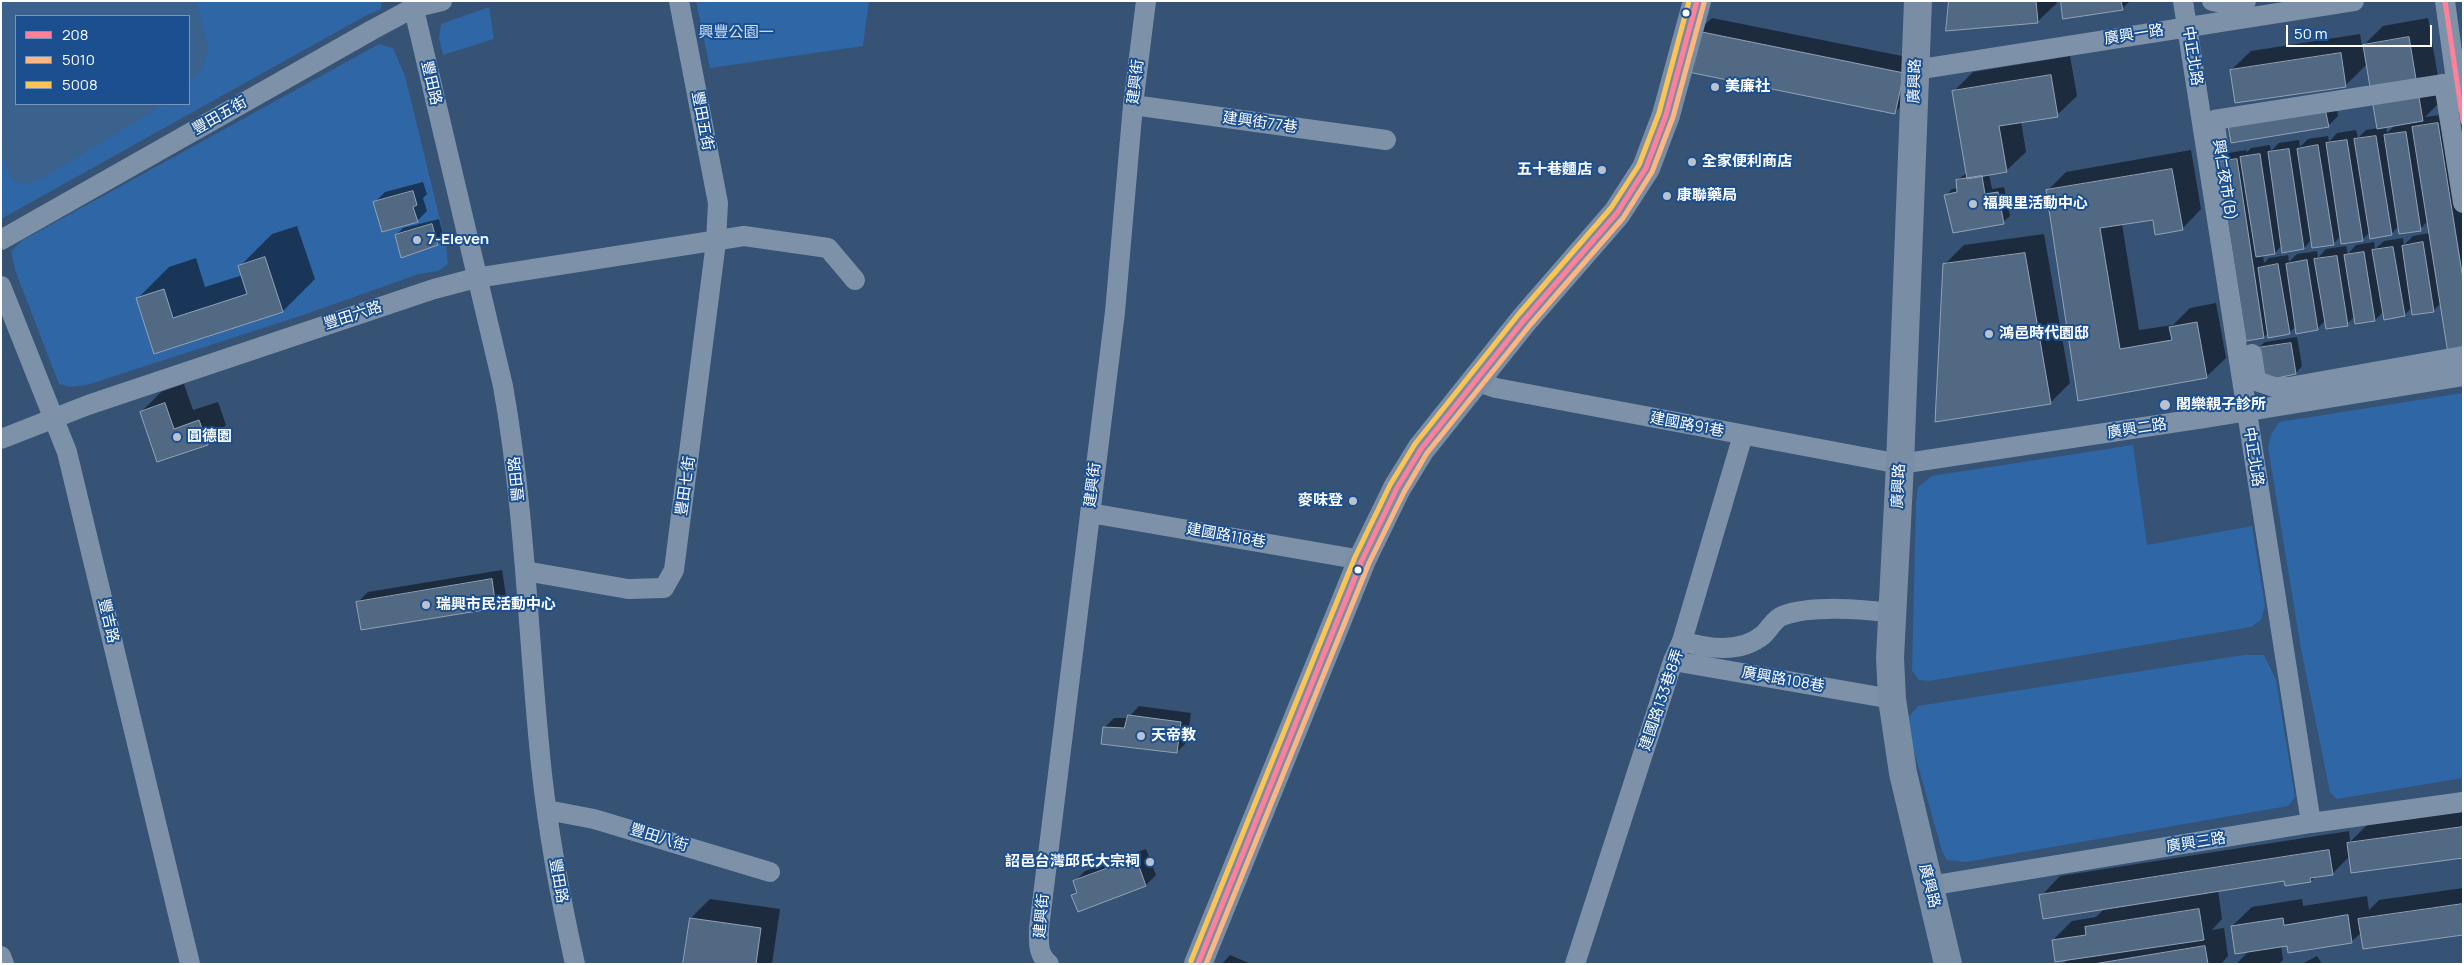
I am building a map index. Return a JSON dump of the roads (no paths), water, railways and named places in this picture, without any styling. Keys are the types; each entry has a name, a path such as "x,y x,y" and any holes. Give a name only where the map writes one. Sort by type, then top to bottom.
{"street":[{"name":"豐田五街","path":"1,240 413,5 442,1"},
{"name":"豐田五街","path":"679,1 718,203 716,242"},
{"name":"建興街","path":"1049,964 1039,950 1039,928 1115,312 1134,105 1146,1"},
{"path":"1198,964 1362,560 1396,488 1421,448 1530,312 1617,214 1646,168 1666,115 1697,1"},
{"name":"廣興路","path":"1918,1 1900,464 1892,613 1892,699 1903,773 1948,964"},
{"name":"中正北路","path":"2184,1 2311,823"},
{"path":"2212,1 2227,4 2246,1"},
{"name":"廣興一路","path":"1915,70 2354,1"},
{"path":"2445,1 2463,124"},
{"name":"豐田路","path":"413,5 502,386 514,448 542,774 559,891 575,964"},
{"name":"興仁夜市(B)","path":"2463,203 2444,84 2214,120 2256,381 2274,387 2289,387 2463,356"},
{"name":"建興街77巷","path":"1134,105 1386,140"},
{"name":"豐田六路","path":"1,439 55,418 416,295 476,278 716,242 744,236 828,248 855,280"},
{"name":"豐田七街","path":"525,571 628,588 664,588 671,579 682,510 716,242"},
{"name":"豐吉路","path":"1,286 68,452 190,964"},
{"name":"廣興二路","path":"1900,464 2246,412 2463,376"},
{"name":"建國路91巷","path":"1475,381 1496,388 1900,464"},
{"name":"建國路133巷8弄","path":"1575,964 1673,661 1682,641 1743,435"},
{"name":"建國路118巷","path":"1090,513 1362,560"},
{"path":"1682,641 1717,648 1741,647 1762,636 1780,617 1855,608 1892,613"},
{"name":"廣興路108巷","path":"1673,661 1892,699"},
{"name":"廣興三路","path":"1929,886 2311,823 2463,802"},
{"name":"豐田八街","path":"547,810 594,819 770,872"},
{"path":"1,956 4,964"}],"place":[{"name":"美廉社","path":"1715,87"},
{"name":"全家便利商店","path":"1692,162"},
{"name":"五十巷麵店","path":"1602,170"},
{"name":"康聯藥局","path":"1667,196"},
{"name":"福興里活動中心","path":"1973,204"},
{"name":"7-Eleven","path":"417,240"},
{"name":"鴻邑時代園邸","path":"1989,334"},
{"name":"閣樂親子診所","path":"2165,405"},
{"name":"圓德園","path":"177,437"},
{"name":"麥味登","path":"1353,501"},
{"name":"瑞興市民活動中心","path":"426,605"},
{"name":"天帝教","path":"1141,736"},
{"name":"詔邑台灣邱氏大宗祠","path":"1150,862"}],"park label":[{"name":"興豐公園一","path":"736,33"}]}
